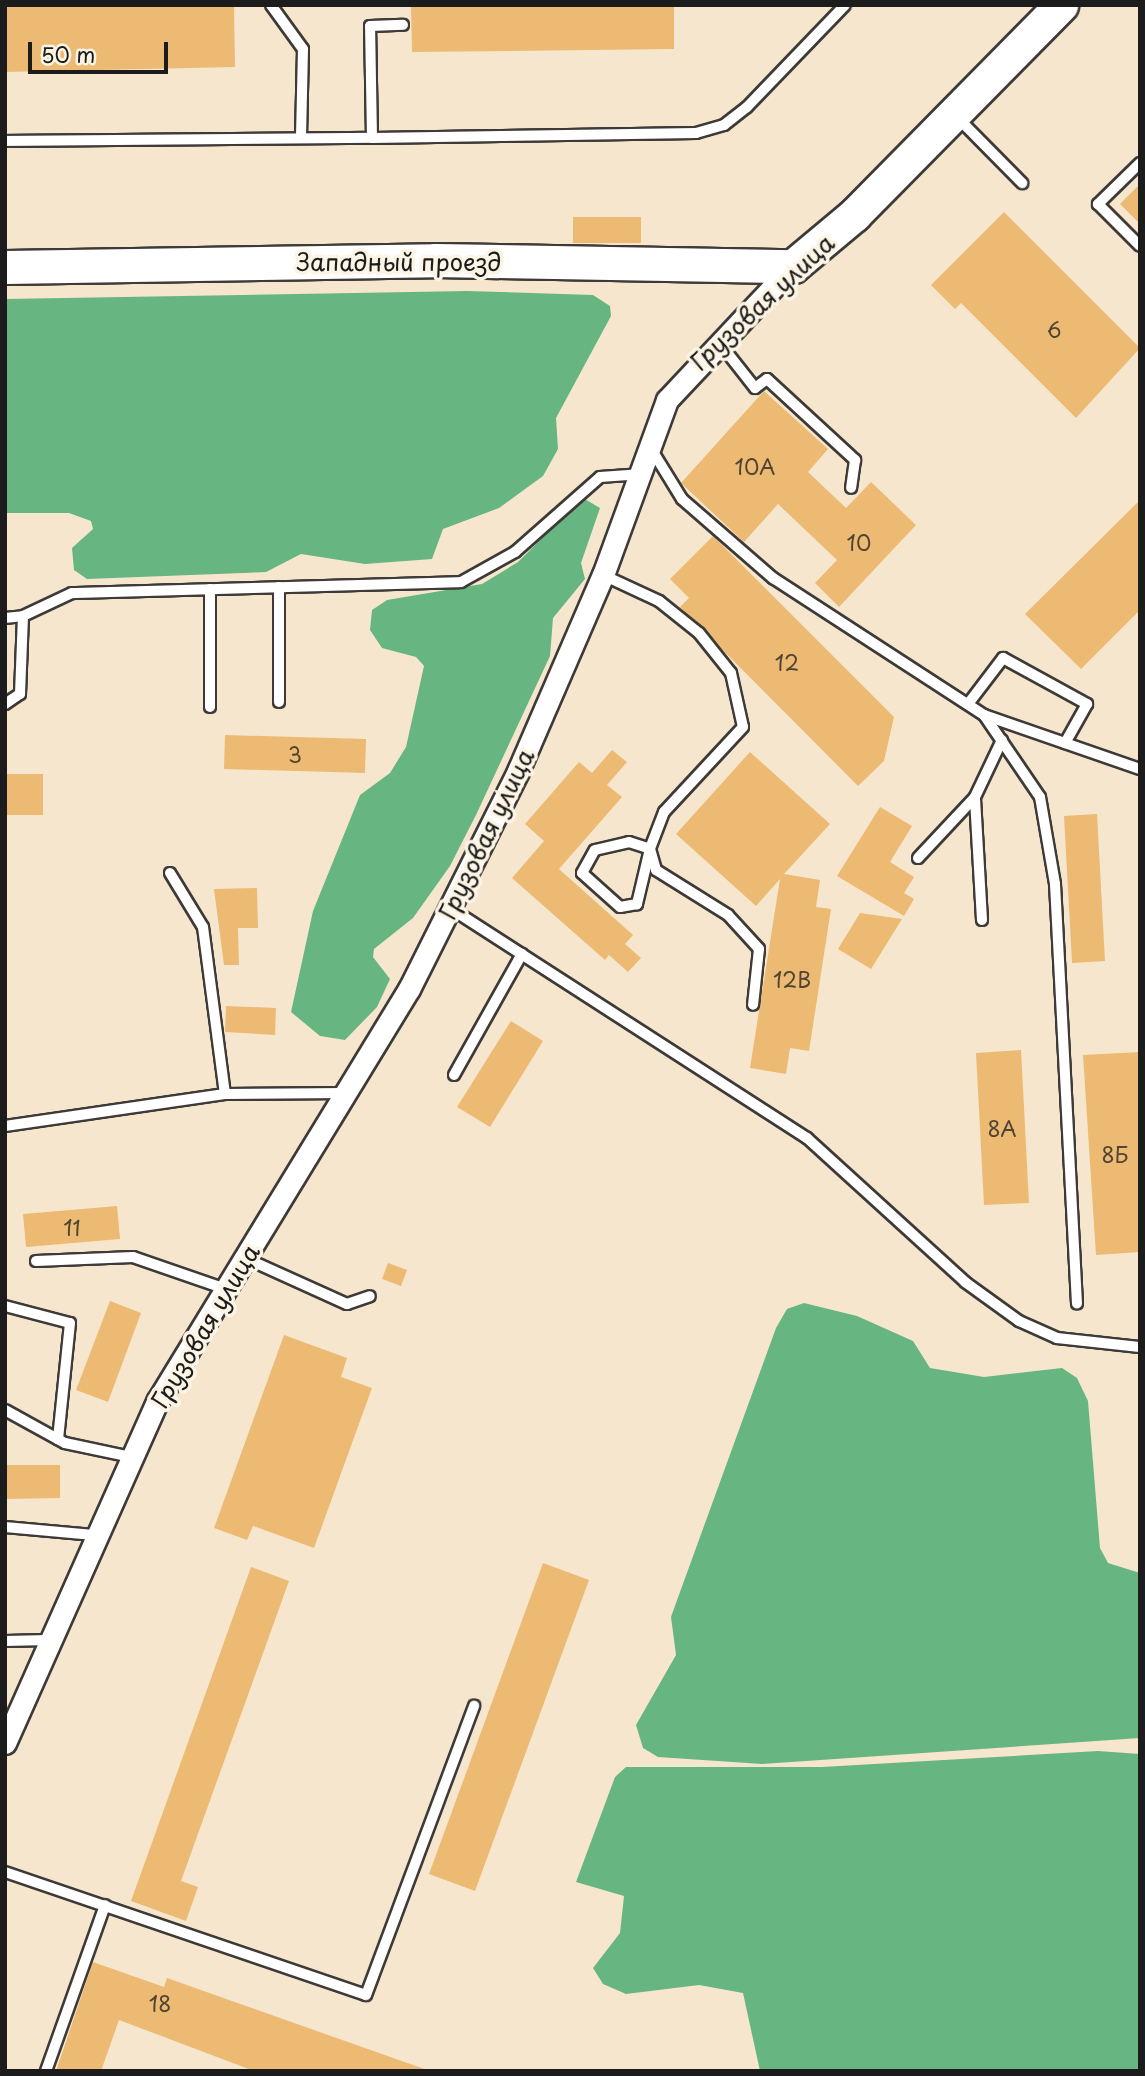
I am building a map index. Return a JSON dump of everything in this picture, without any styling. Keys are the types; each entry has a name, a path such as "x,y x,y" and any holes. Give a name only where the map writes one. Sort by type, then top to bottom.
{"main road":[{"name":"Грузовая улица","path":"793,266 826,242 1061,5"},
{"name":"Западный проезд","path":"5,267 435,260 793,266"}],"street":[{"name":"Грузовая улица","path":"5,1743 94,1535 131,1457 223,1288 245,1258 345,1093 450,908 518,771 603,575 649,444 675,387 793,266"}],"lane":[{"path":"271,5 303,49 301,138"},
{"path":"5,141 646,137 724,125 845,5"},
{"path":"372,138 370,26 403,25"},
{"path":"953,113 1022,183"},
{"path":"1140,163 1098,204 1140,246"},
{"path":"718,341 755,388 767,379 855,460 851,488"},
{"path":"649,444 682,499 773,578 984,715 1140,769"},
{"path":"5,618 23,616 72,593 461,582 515,552 600,477 639,474"},
{"path":"603,575 659,601 699,633 731,673 743,727 664,812 650,849 637,904 620,907 582,873 595,850 629,842 650,849"},
{"path":"279,587 279,702"},
{"path":"210,589 210,707"},
{"path":"5,704 20,694 23,616"},
{"path":"968,704 1003,658 1087,704 1065,743"},
{"path":"984,715 1040,797 1055,884 1077,1303"},
{"path":"918,858 975,797 1002,740"},
{"path":"975,797 982,920"},
{"path":"650,849 656,870 728,915 759,948 753,1005"},
{"path":"170,873 203,927 225,1094"},
{"path":"450,908 807,1138 965,1282 1019,1321 1058,1338 1140,1347"},
{"path":"454,1075 522,954"},
{"path":"5,1126 225,1094 345,1093"},
{"path":"36,1261 133,1257 223,1288"},
{"path":"245,1258 347,1304 370,1296"},
{"path":"5,1306 70,1323 58,1438"},
{"path":"6,1411 58,1438 131,1457"},
{"path":"5,1528 94,1535"},
{"path":"5,1641 48,1640"},
{"path":"5,1872 366,1995 474,1706"},
{"path":"46,2071 105,1905"}],"green space":[{"path":"467,291 593,295 610,306 611,316 556,418 558,449 543,476 499,508 443,529 432,559 365,564 301,554 266,572 87,579 74,570 72,548 93,529 91,521 69,513 5,513 5,299"},
{"path":"583,498 600,508 581,563 585,579 553,618 550,656 476,815 450,866 413,918 374,949 373,957 390,979 377,1007 345,1040 320,1036 291,1012 313,911 360,795 390,773 406,747 424,666 416,657 382,648 370,630 372,610 387,600 482,584 518,562"},
{"path":"804,1303 857,1316 913,1341 930,1368 984,1377 1062,1368 1077,1378 1088,1401 1100,1548 1108,1563 1140,1573 1140,1738 762,1764 658,1757 643,1748 636,1725 676,1655 671,1617 676,1603 776,1328 787,1309"},
{"path":"1098,1751 1140,1754 1140,2071 760,2071 743,1993 699,1985 626,1994 603,1984 593,1968 620,1933 624,1896 576,1882 615,1777 626,1767 822,1767"}],"building":[{"path":"5,5 234,5 235,67 5,72"},
{"path":"411,5 674,5 674,49 412,52"},
{"path":"1140,184 1140,224 1120,204"},
{"path":"1004,212 1140,348 1076,418 961,303 955,309 931,285"},
{"path":"573,217 641,217 641,243 573,243"},
{"path":"764,391 828,449 808,472 846,508 871,482 916,525 839,607 815,583 837,560 778,504 744,542 681,483"},
{"path":"1140,500 1140,610 1081,669 1025,614"},
{"path":"713,536 894,717 884,761 858,786 680,607 689,598 670,579"},
{"path":"225,735 366,739 365,773 224,769"},
{"path":"612,750 627,762 607,785 622,797 559,869 633,935 625,944 641,958 628,972 609,955 605,960 512,878 544,841 525,824 579,762 592,773"},
{"path":"750,752 830,824 784,874 820,880 816,907 831,909 809,1051 790,1048 786,1074 750,1068 780,879 756,906 676,834"},
{"path":"5,774 43,774 43,815 5,815"},
{"path":"880,807 912,826 890,862 914,877 904,893 914,899 904,916 837,876"},
{"path":"1097,814 1105,961 1072,963 1064,816"},
{"path":"257,888 258,928 238,928 239,965 224,965 214,889"},
{"path":"860,913 902,919 871,969 838,949"},
{"path":"226,1006 276,1008 275,1035 225,1032"},
{"path":"511,1021 543,1041 490,1127 457,1107"},
{"path":"1021,1050 1029,1203 984,1205 976,1053"},
{"path":"1140,1052 1140,1252 1096,1255 1083,1055"},
{"path":"117,1206 120,1239 26,1247 23,1214"},
{"path":"388,1263 407,1270 401,1286 382,1279"},
{"path":"110,1301 141,1313 108,1402 76,1390"},
{"path":"284,1335 347,1358 341,1377 372,1388 314,1548 253,1526 247,1540 214,1528"},
{"path":"5,1465 60,1465 60,1498 5,1499"},
{"path":"543,1563 589,1580 475,1891 429,1874"},
{"path":"251,1567 289,1581 181,1881 198,1887 186,1921 131,1901"},
{"path":"93,1962 164,1987 167,1978 430,2071 254,2071 119,2020 101,2071 56,2071"}]}
